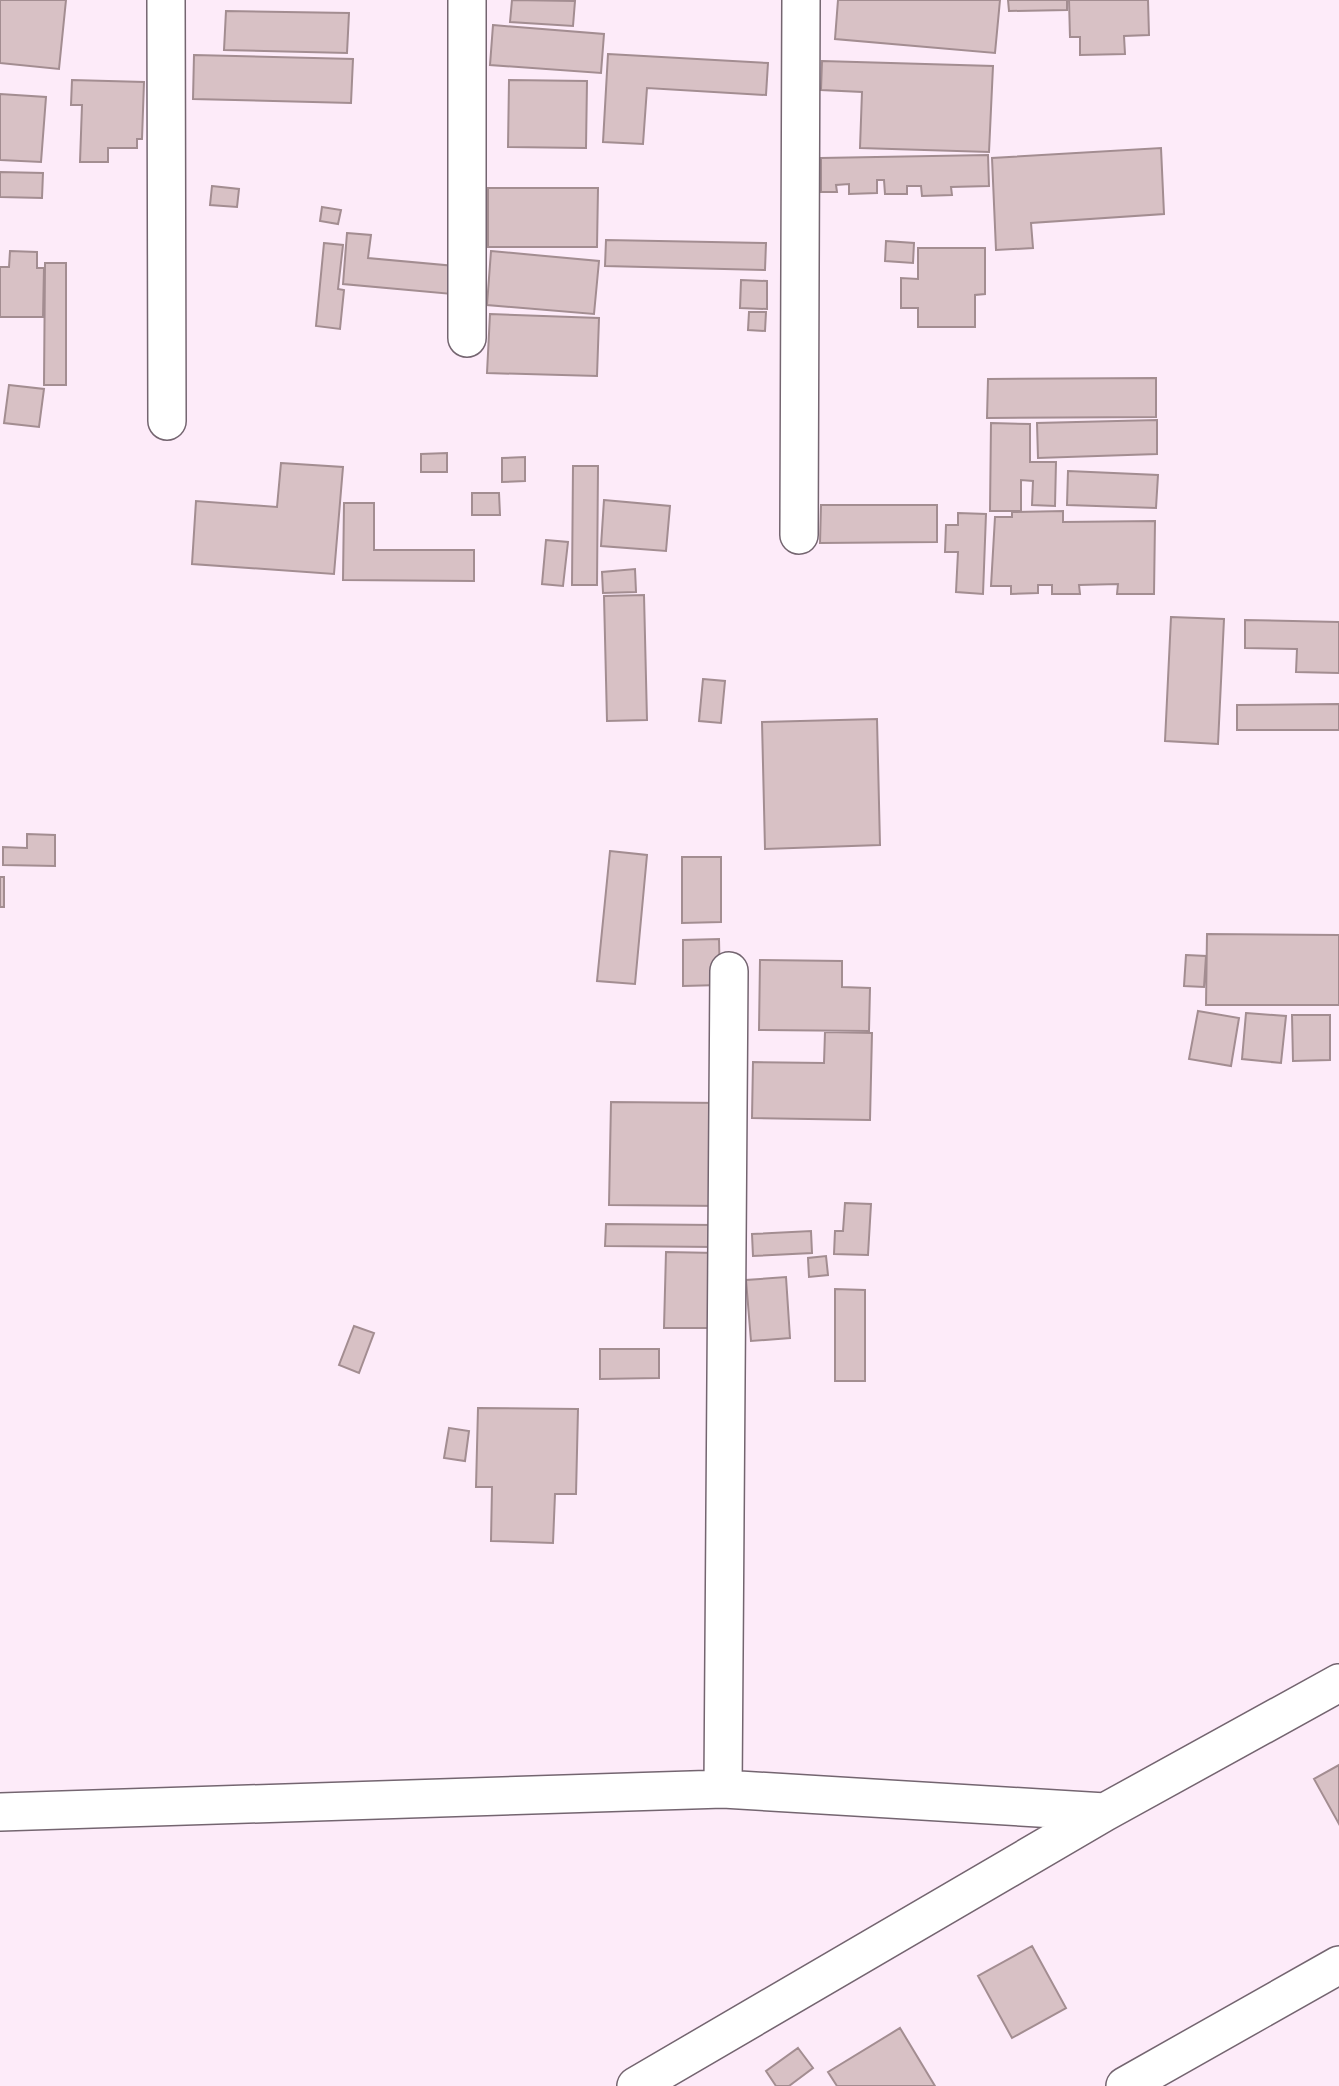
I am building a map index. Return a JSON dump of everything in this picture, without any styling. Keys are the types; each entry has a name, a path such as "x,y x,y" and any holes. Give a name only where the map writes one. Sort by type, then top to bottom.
{"street":[{"path":"166,0 167,421"},
{"path":"467,0 467,338"},
{"path":"799,535 801,0"},
{"path":"723,1789 729,971"},
{"path":"636,2086 687,2073 1105,1812 1339,1683"},
{"path":"0,1812 723,1789 1105,1812"},
{"path":"1125,2086 1339,1965"}],"building":[{"path":"0,0 66,0 59,69 0,63"},
{"path":"512,0 575,1 573,26 510,22"},
{"path":"838,0 1000,0 995,53 835,39"},
{"path":"1008,0 1067,0 1067,10 1009,11"},
{"path":"1069,0 1148,0 1149,35 1124,36 1125,54 1080,55 1080,37 1070,37"},
{"path":"226,11 349,13 347,53 224,50"},
{"path":"493,25 604,34 601,73 490,65"},
{"path":"608,54 768,63 766,95 647,88 643,144 603,142"},
{"path":"194,55 353,59 351,103 193,99"},
{"path":"822,61 993,66 989,152 860,148 862,92 821,90"},
{"path":"72,80 144,82 142,139 137,139 137,148 108,148 108,162 80,162 82,105 71,105"},
{"path":"509,80 587,81 586,148 508,147"},
{"path":"0,94 46,97 41,162 0,160"},
{"path":"1161,148 1164,214 1031,223 1033,248 996,250 992,158"},
{"path":"988,155 989,186 951,187 952,195 922,196 921,186 907,186 907,194 885,194 884,180 877,180 877,193 849,194 849,184 836,185 837,192 821,192 821,158"},
{"path":"0,172 43,173 42,198 0,197"},
{"path":"212,186 239,189 237,207 210,205"},
{"path":"488,188 598,188 597,247 488,247"},
{"path":"322,207 341,210 338,224 320,221"},
{"path":"347,233 371,235 368,258 455,266 452,294 343,284"},
{"path":"606,240 766,243 765,270 605,266"},
{"path":"886,241 914,243 913,263 885,261"},
{"path":"324,243 343,245 338,289 344,290 340,329 316,326"},
{"path":"918,248 985,248 985,294 975,295 975,327 918,327 918,308 901,308 901,278 918,279"},
{"path":"10,251 37,252 37,268 44,268 43,317 0,317 0,267 9,267"},
{"path":"491,251 599,261 594,314 487,305"},
{"path":"45,263 66,263 66,385 44,385"},
{"path":"741,280 767,281 767,309 740,308"},
{"path":"749,312 766,312 765,331 748,330"},
{"path":"490,314 599,318 597,376 487,373"},
{"path":"1156,378 1156,417 987,418 988,379"},
{"path":"9,385 44,389 39,427 4,423"},
{"path":"1157,420 1157,454 1038,458 1037,423"},
{"path":"991,423 1030,424 1030,462 1056,462 1055,506 1032,505 1033,481 1021,480 1021,511 990,511"},
{"path":"447,453 447,472 421,472 421,454"},
{"path":"525,457 525,481 502,482 502,458"},
{"path":"281,463 343,467 334,574 192,564 196,501 277,507"},
{"path":"573,466 598,466 597,585 572,585"},
{"path":"1068,471 1158,475 1156,508 1067,505"},
{"path":"472,493 499,493 500,515 472,515"},
{"path":"604,500 670,506 666,551 601,546"},
{"path":"344,503 374,503 374,550 474,550 474,581 343,580"},
{"path":"821,505 937,505 937,542 820,543"},
{"path":"1063,511 1063,522 1155,521 1154,594 1117,594 1118,584 1079,585 1080,594 1052,594 1052,585 1038,585 1038,593 1011,594 1011,586 991,586 995,517 1012,517 1012,512"},
{"path":"958,513 986,514 983,594 956,592 958,552 945,552 946,525 958,525"},
{"path":"546,540 568,542 563,586 542,584"},
{"path":"635,569 636,592 603,593 602,572"},
{"path":"644,595 647,720 607,721 604,596"},
{"path":"1171,617 1224,619 1218,744 1165,741"},
{"path":"1245,620 1339,622 1339,673 1296,672 1297,649 1245,648"},
{"path":"703,679 725,681 721,723 699,721"},
{"path":"1339,704 1339,730 1237,730 1237,705"},
{"path":"877,719 880,845 765,849 762,722"},
{"path":"27,834 55,835 55,866 3,865 3,847 27,848"},
{"path":"610,851 647,855 635,984 597,981"},
{"path":"682,857 721,857 721,922 682,923"},
{"path":"0,877 4,877 4,907 0,907"},
{"path":"1207,934 1339,935 1339,1005 1206,1005"},
{"path":"719,939 720,985 683,986 683,940"},
{"path":"1186,955 1206,956 1204,987 1184,986"},
{"path":"760,960 842,961 842,987 870,988 869,1031 759,1030"},
{"path":"1198,1011 1239,1018 1231,1066 1189,1059"},
{"path":"1246,1013 1286,1016 1281,1063 1242,1059"},
{"path":"1292,1015 1330,1015 1330,1060 1293,1061"},
{"path":"825,1032 872,1033 870,1120 752,1118 753,1062 824,1063"},
{"path":"611,1102 723,1103 722,1206 609,1205"},
{"path":"845,1203 871,1204 868,1255 834,1254 835,1231 843,1231"},
{"path":"606,1224 714,1225 714,1247 605,1246"},
{"path":"811,1231 812,1253 753,1256 752,1234"},
{"path":"666,1252 716,1253 715,1328 664,1328"},
{"path":"826,1256 828,1275 809,1277 808,1258"},
{"path":"786,1277 790,1338 751,1341 746,1280"},
{"path":"835,1289 865,1290 865,1381 835,1381"},
{"path":"354,1326 374,1333 359,1373 339,1365"},
{"path":"600,1349 659,1349 659,1378 600,1379"},
{"path":"478,1408 578,1409 576,1494 555,1494 553,1543 491,1541 492,1487 476,1487"},
{"path":"449,1428 469,1431 465,1461 444,1458"},
{"path":"1339,1765 1339,1824 1314,1779"},
{"path":"1032,1946 1066,2008 1012,2038 978,1976"},
{"path":"900,2028 935,2086 837,2086 828,2072"},
{"path":"798,2048 813,2068 789,2086 776,2086 766,2071"}]}
